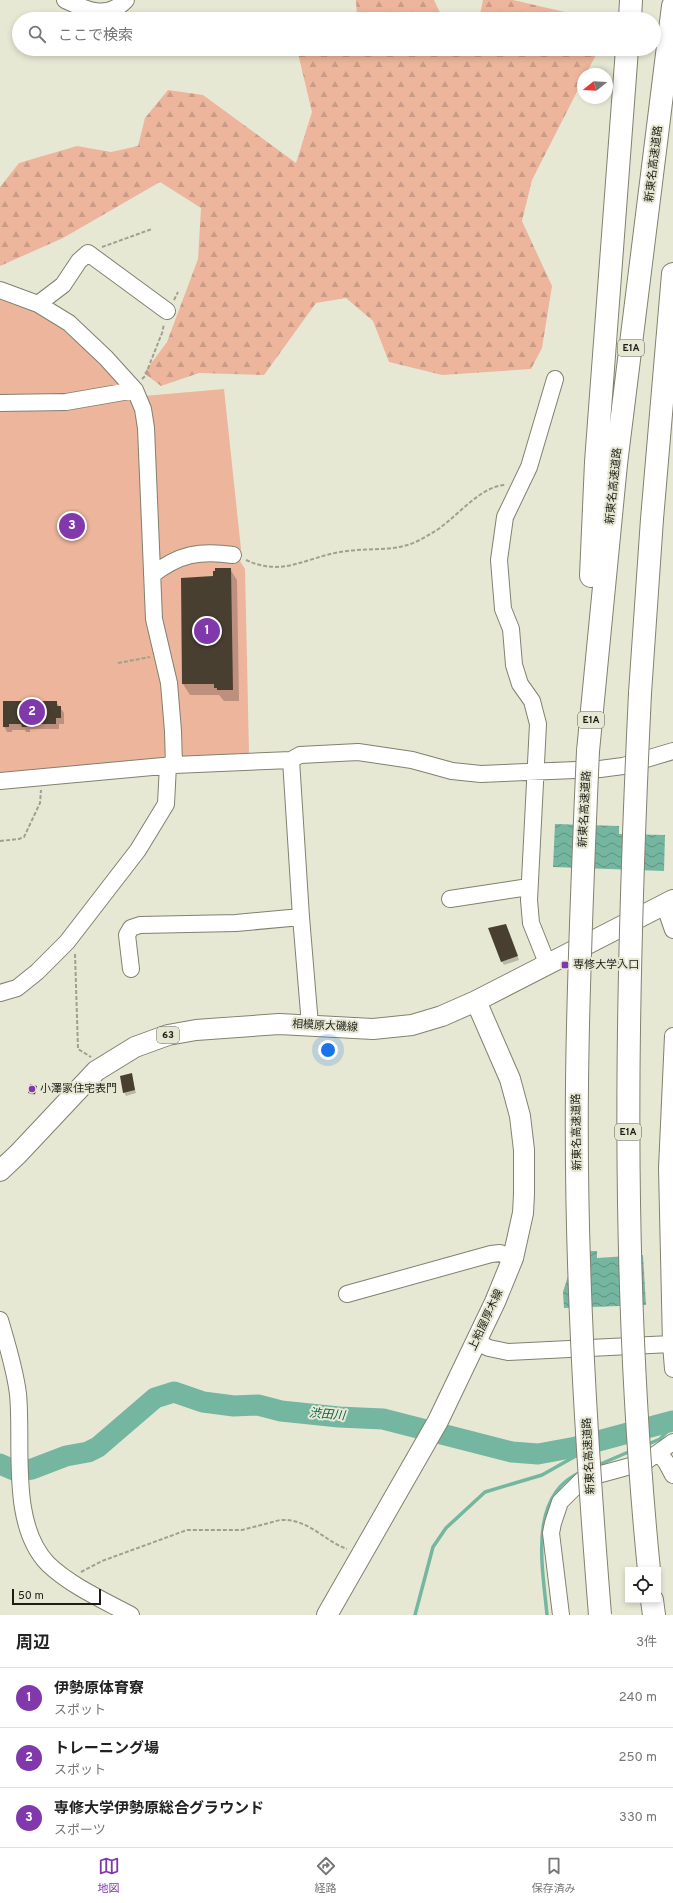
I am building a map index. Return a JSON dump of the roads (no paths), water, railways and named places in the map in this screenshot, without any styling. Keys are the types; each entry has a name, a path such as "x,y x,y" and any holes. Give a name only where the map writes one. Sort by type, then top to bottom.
{"highway":[{"path":"630,12 631,0"},
{"name":"新東名高速道路","path":"600,1615 590,1492 579,1219 577,1088 580,926 592,689 616,464 673,6"},
{"path":"592,689 592,521 626,56"},
{"path":"643,693 650,541 673,274"},
{"path":"643,693 656,578 673,455"},
{"name":"E1A","path":"643,693 636,788 627,1110 629,1254 635,1402 649,1567"},
{"path":"652,1603 654,1615"}],"main road":[{"name":"相模原大磯線","path":"0,1171 104,1065 135,1047 168,1035 196,1030 256,1026 310,1025 386,1029 412,1025 442,1016 476,1001 547,963 668,902"},
{"name":"上粕屋厚木線","path":"327,1615 438,1421 495,1302 513,1258 523,1214 524,1194 524,1157 520,1116 510,1079 476,1001"}],"street":[{"path":"65,0 88,11 106,12 126,0"},
{"path":"38,304 63,284 79,261 88,253 166,311"},
{"path":"0,290 38,304 69,323 134,388 143,409 146,428 154,619 169,683 174,731 166,804 138,850 74,933 37,972 17,988 0,993"},
{"path":"547,963 531,923 529,887 538,724 532,701 520,684 514,664 511,629 503,609 499,560 505,517 529,467 555,379"},
{"path":"0,403 66,402 134,388"},
{"path":"152,575 176,559 199,553 216,552 234,555"},
{"path":"0,781 171,765 291,760 300,755 358,752 412,760 452,771 481,774 535,772 600,769 623,766 673,752"},
{"path":"291,760 301,917 310,1025"},
{"path":"456,895 529,887"},
{"path":"668,902 673,930"},
{"path":"131,969 127,935 131,928 140,924 236,923 301,917"},
{"path":"673,1036 668,1168 671,1344 673,1369"},
{"path":"347,1294 491,1254 500,1253 513,1258"},
{"path":"0,1320 18,1392 21,1487 24,1512 36,1546 48,1563 69,1580 131,1615"},
{"path":"476,1342 489,1348 508,1352 671,1344"},
{"path":"561,1615 551,1534 552,1523 560,1502 583,1479 645,1462 673,1442"},
{"path":"659,1453 673,1475"}],"water":[{"path":"555,824 619,826 619,834 665,835 664,871 553,867"},
{"path":"576,1251 597,1251 597,1258 643,1255 646,1305 564,1308 563,1292"}],"waterway":[{"name":"渋田川","path":"0,1464 16,1471 32,1469 66,1456 88,1452 98,1447 155,1398 174,1392 203,1402 234,1406 258,1405 281,1411 339,1417 383,1419 512,1452 538,1454 576,1447 673,1421"},
{"path":"646,1445 660,1439 673,1425"},
{"name":"渋田川","path":"595,1444 601,1440"},
{"path":"596,1466 633,1450"},
{"path":"415,1615 433,1547 446,1528 485,1492 542,1475 581,1453"},
{"path":"547,1615 542,1556 542,1535 545,1515 552,1498 564,1483 581,1472"}],"place":[{"name":"専修大学伊勢原総合グラウンド","path":"72,526"},
{"name":"伊勢原体育寮","path":"207,631"},
{"name":"トレーニング場","path":"32,712"},
{"name":"専修大学入口","path":"565,965"},
{"name":"小澤家住宅表門","path":"32,1089"}]}
